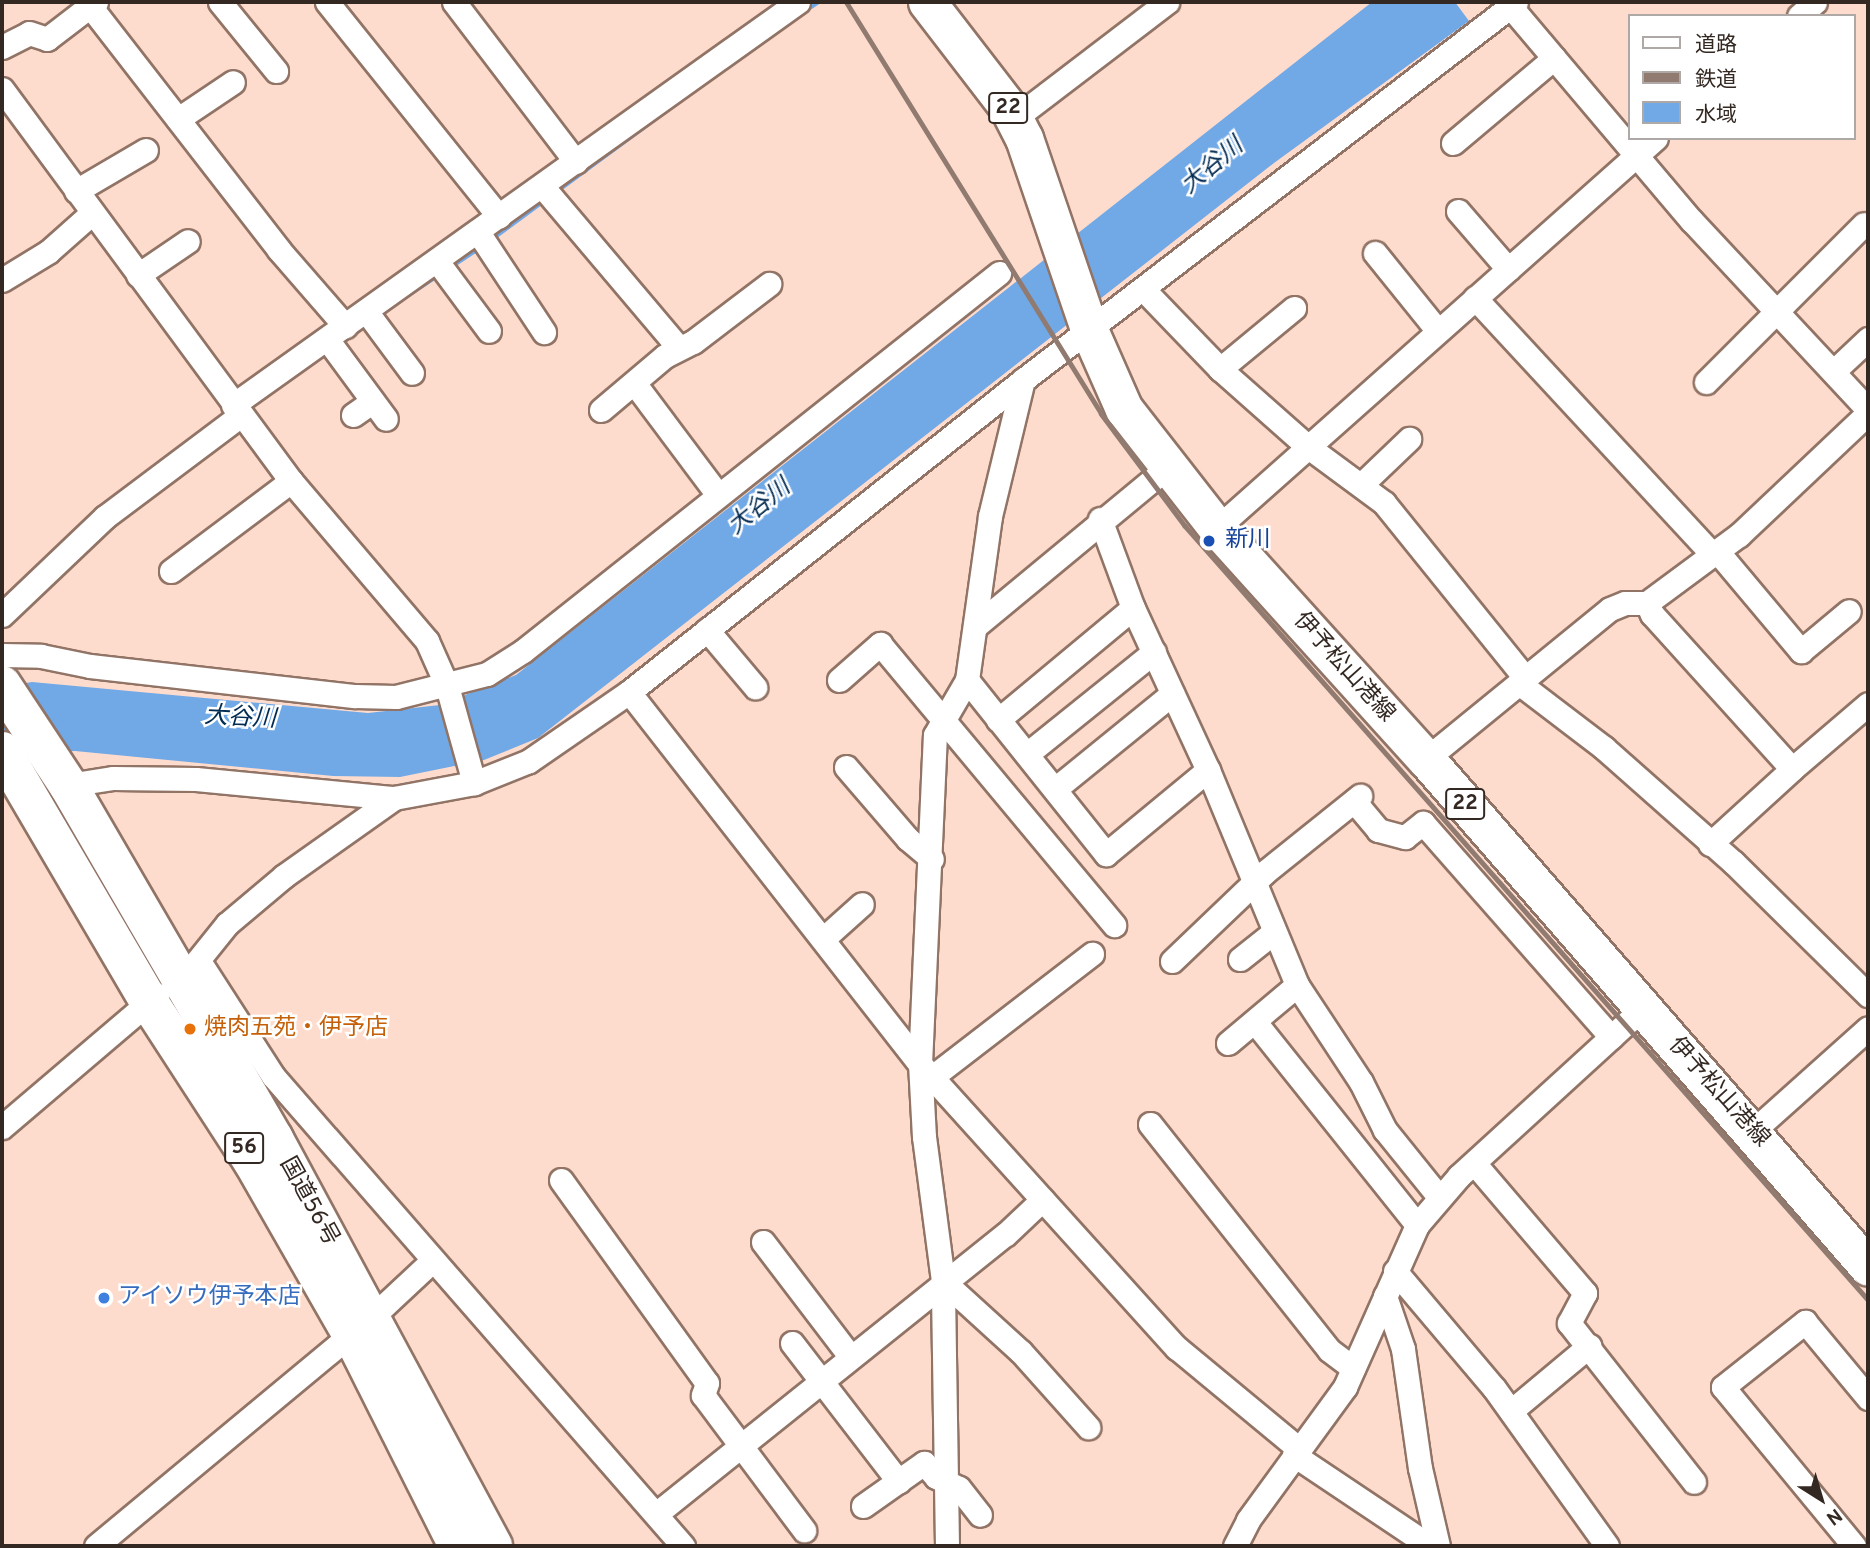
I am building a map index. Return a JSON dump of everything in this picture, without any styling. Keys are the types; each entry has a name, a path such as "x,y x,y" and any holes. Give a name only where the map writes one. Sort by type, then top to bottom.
{"highway":[{"name":"国道56号","path":"2,685 64,780 175,981 274,1139 361,1325 458,1546"},
{"name":"国道56号","path":"6,757 175,981"},
{"name":"国道56号","path":"361,1325 493,1546"}],"main road":[{"name":"伊予松山港線","path":"932,4 1014,119 1059,231 1089,328 1124,410 1217,528 1426,759 1868,1267"}],"street":[{"path":"220,2 273,59"},
{"path":"327,2 499,217"},
{"path":"454,2 576,162"},
{"path":"2,615 105,517 336,332 798,2"},
{"path":"1014,119 1167,2"},
{"path":"1801,14 1815,2"},
{"path":"2,47 29,33 47,39 91,3 279,250 336,332 379,410 353,415"},
{"path":"64,780 196,779 394,798 529,761 629,692 1089,328 1144,290 1513,4 1554,58 1636,155 1868,411 1787,492 1715,553 1647,603 1625,603 1610,609 1426,759"},
{"path":"1453,143 1554,58"},
{"path":"178,119 233,82"},
{"path":"2,89 291,481 427,641 448,690 473,778"},
{"path":"1217,528 1654,140"},
{"path":"76,191 146,150"},
{"path":"542,186 679,348"},
{"path":"1458,211 1508,269"},
{"path":"2,280 48,252 92,213"},
{"path":"1706,382 1864,224"},
{"path":"478,232 544,332"},
{"path":"138,275 188,241"},
{"path":"1375,253 1438,331"},
{"path":"437,261 489,331"},
{"path":"2,655 41,656 90,666 355,696 396,697 448,690 487,674 523,651 999,272"},
{"path":"601,410 679,348 769,284"},
{"path":"1144,290 1220,369 1307,446 1363,483 1396,516 1522,680 1604,748 1710,844 1868,995"},
{"path":"1475,298 1715,553 1801,651 1849,611"},
{"path":"1220,369 1294,308"},
{"path":"366,311 412,373"},
{"path":"1834,371 1868,339"},
{"path":"947,1546 943,1280 924,1137 935,736 967,680 978,624 990,516 1023,380"},
{"path":"635,384 718,495"},
{"path":"1363,483 1409,439"},
{"path":"978,624 1100,519 1168,467"},
{"path":"171,571 291,481"},
{"path":"1100,519 1133,608 1208,771 1297,985 1361,1082 1385,1130 1439,1197"},
{"path":"1647,603 1652,614 1792,769"},
{"path":"998,720 1133,608"},
{"path":"707,630 755,687"},
{"path":"839,680 880,644 1114,925"},
{"path":"1027,754 1154,652"},
{"path":"967,680 1106,854 1208,771"},
{"path":"629,692 926,1070 1178,1348 1297,1452 1430,1546"},
{"path":"1055,789 1172,694"},
{"path":"1710,844 1868,704"},
{"path":"846,767 908,839 932,859"},
{"path":"2,1126 175,981 226,924 284,876 394,798"},
{"path":"1172,961 1254,884 1357,799 1378,830 1405,837 1423,823 1611,1037"},
{"path":"823,939 862,904"},
{"path":"1240,959 1274,932"},
{"path":"926,1070 1092,954"},
{"path":"175,981 273,1076 683,1546"},
{"path":"1228,1043 1297,985"},
{"path":"1235,1546 1353,1368 1417,1225 1439,1197 1474,1163 1643,1008"},
{"path":"1255,1022 1417,1225"},
{"path":"1753,1132 1868,1028"},
{"path":"1150,1124 1329,1350 1353,1368"},
{"path":"1474,1163 1585,1293 1569,1322 1694,1482"},
{"path":"561,1180 707,1383 704,1395 804,1531"},
{"path":"656,1514 943,1280 1006,1234 1042,1200"},
{"path":"763,1242 850,1356"},
{"path":"96,1546 361,1325 433,1260"},
{"path":"1395,1271 1511,1410 1607,1546"},
{"path":"943,1280 1021,1352 1088,1427"},
{"path":"1385,1296 1404,1349 1420,1468 1438,1546"},
{"path":"1854,1546 1723,1387 1805,1322 1868,1398"},
{"path":"792,1343 899,1482"},
{"path":"1511,1410 1589,1346"},
{"path":"863,1506 924,1463 946,1482 959,1488 979,1516"}],"water":[{"name":"大谷川","path":"1372,2 1455,2 1469,21 1274,163 538,738 484,760 400,777 333,776 75,751 2,754 2,687 32,682 368,713 440,705 516,675"}],"waterway":[{"path":"799,14 817,2"},
{"path":"407,295 481,246 691,92"}],"railway":[{"path":"846,2 1101,414 1184,525 1868,1300"}],"place":[{"name":"新川","path":"1209,541"},
{"name":"焼肉五苑・伊予店","path":"190,1029"},
{"name":"アイソウ伊予本店","path":"104,1298"}]}
